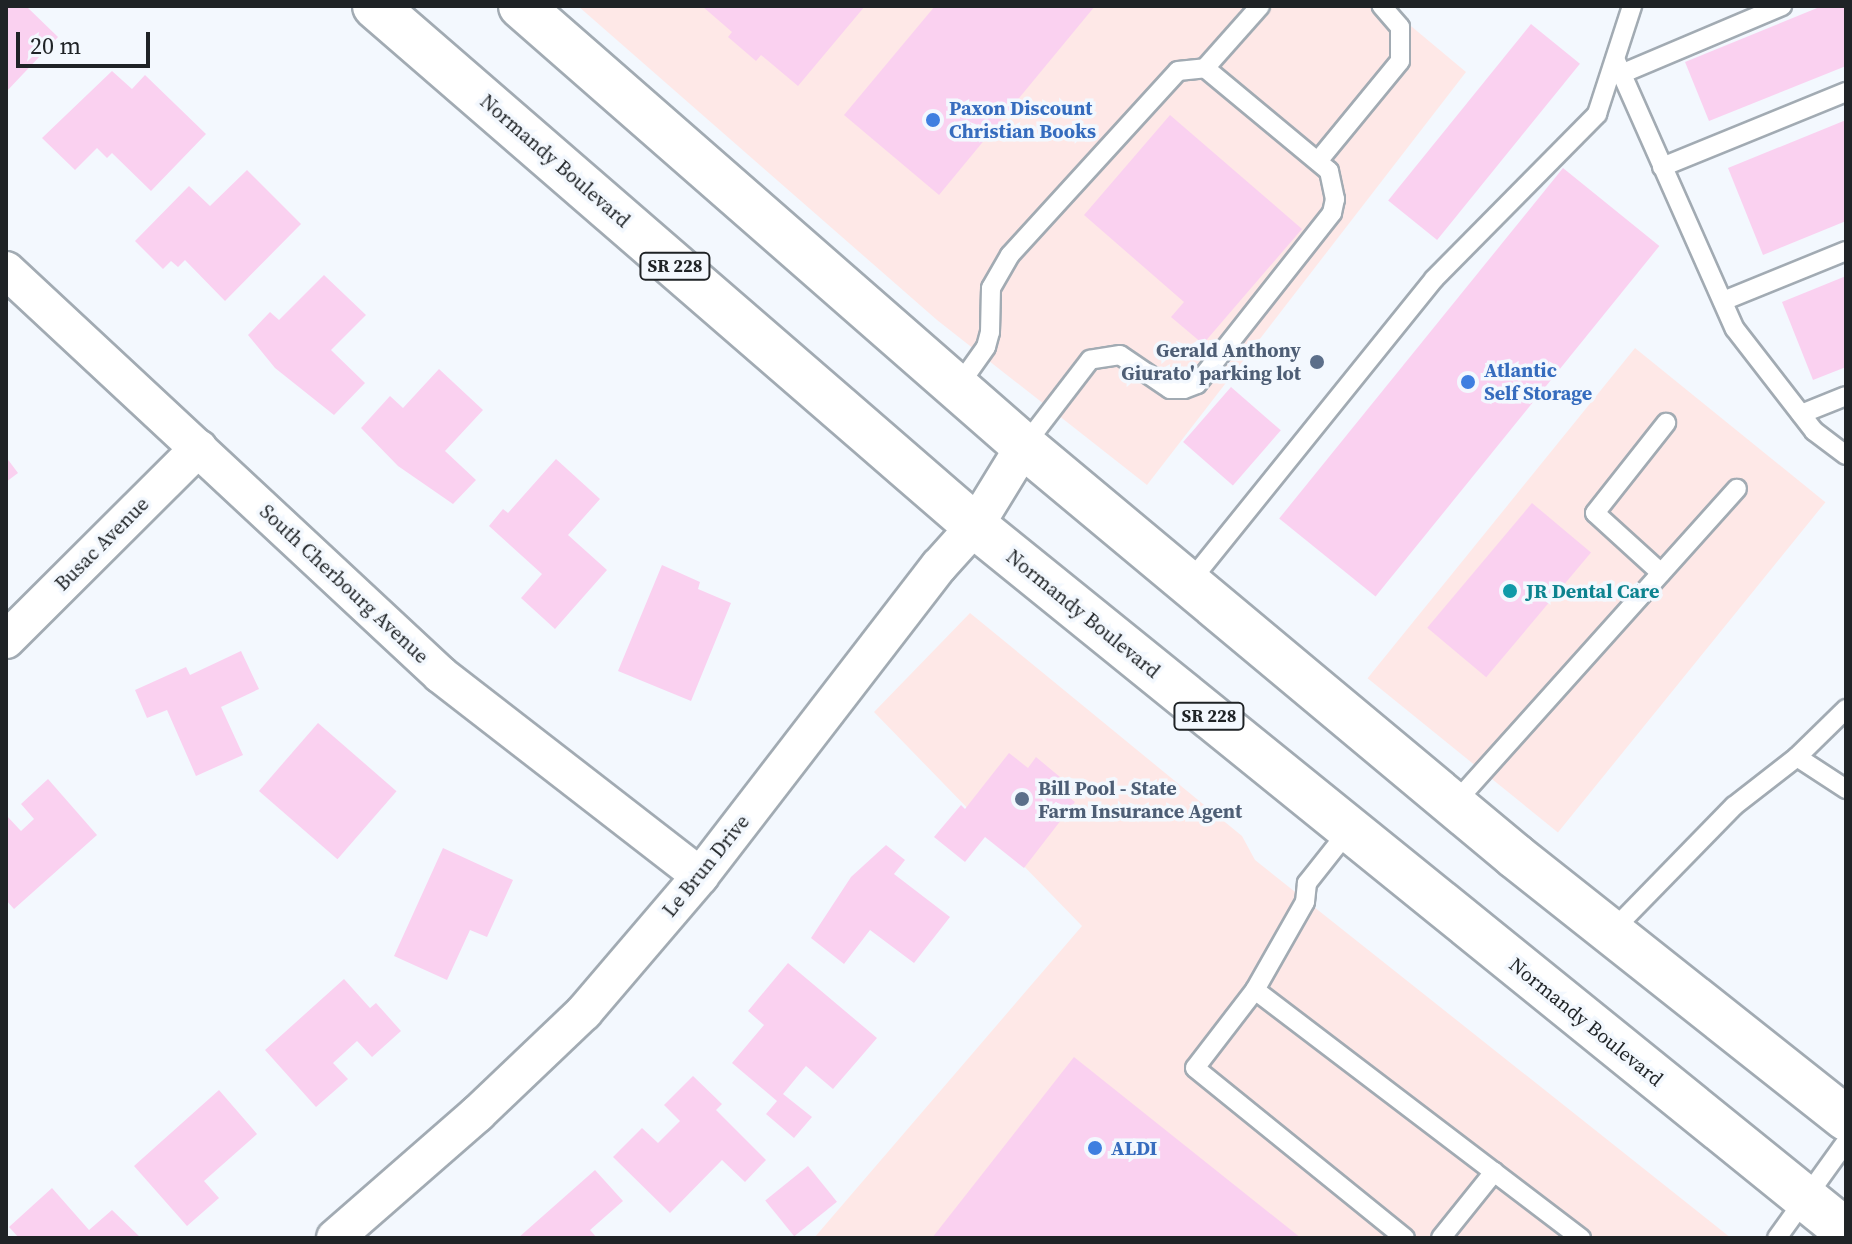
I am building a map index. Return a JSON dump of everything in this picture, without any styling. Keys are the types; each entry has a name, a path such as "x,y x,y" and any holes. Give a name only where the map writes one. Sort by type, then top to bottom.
{"main road":[{"name":"Normandy Boulevard","path":"375,6 975,526 1846,1231"},
{"path":"521,6 957,388 1188,584 1453,805 1846,1118"}],"street":[{"name":"South Cherbourg Avenue","path":"6,270 441,675 700,876"},
{"name":"Le Brun Drive","path":"335,1238 477,1114 584,1012 700,876 939,566 975,526 1024,446"},
{"name":"Busac Avenue","path":"6,640 199,448"}],"lane":[{"path":"1205,68 1260,6"},
{"path":"1318,161 1400,61 1400,27 1382,6"},
{"path":"1188,584 1434,279 1597,114 1618,67 1632,6"},
{"path":"1618,67 1782,6"},
{"path":"1618,67 1735,329 1814,431 1846,455"},
{"path":"957,388 986,347 990,332 991,288 1010,255 1171,75 1190,68 1205,68 1329,171 1335,199 1332,213 1197,384 1184,389 1170,389 1120,355 1090,360 1024,446"},
{"path":"1662,167 1846,92"},
{"path":"1723,301 1846,251"},
{"path":"1801,414 1846,396"},
{"path":"1661,573 1595,513 1666,423"},
{"path":"1453,805 1737,489"},
{"path":"1611,932 1734,806 1797,757 1846,709"},
{"path":"1797,757 1846,789"},
{"path":"1349,830 1307,883 1305,902 1255,990 1195,1068 1405,1238"},
{"path":"1255,990 1581,1238"},
{"path":"1777,1238 1846,1142"},
{"path":"1441,1238 1494,1172"}],"shaded area":[{"path":"578,6 1387,6 1466,72 1147,485 937,320"},
{"path":"1635,348 1825,502 1558,832 1368,678"},
{"path":"970,613 1242,836 1255,860 1731,1238 814,1238 1082,926 874,712"}],"building":[{"path":"6,6 26,6 58,37 6,92"},
{"path":"702,6 865,6 798,86 761,55 756,61 728,37 732,32"},
{"path":"935,6 1095,6 939,195 844,115"},
{"path":"1822,6 1846,6 1846,66 1709,121 1685,62"},
{"path":"1531,24 1580,64 1437,240 1388,200"},
{"path":"112,71 132,89 145,75 206,134 151,191 112,153 107,158 97,148 75,170 42,138"},
{"path":"1170,115 1302,229 1203,344 1171,317 1184,302 1084,215"},
{"path":"1846,120 1846,221 1763,255 1728,168"},
{"name":"Atlantic Self Storage","path":"1563,168 1659,246 1376,597 1279,518"},
{"path":"247,170 301,224 225,301 185,260 178,267 171,261 163,269 135,241 189,186 210,206"},
{"path":"324,275 366,315 331,350 365,383 334,415 275,368 248,335 270,312 279,320"},
{"path":"1846,276 1846,367 1813,380 1782,302"},
{"path":"439,369 483,410 445,451 476,480 453,504 398,466 361,428 390,396 403,408"},
{"path":"1231,387 1281,430 1233,485 1183,442"},
{"path":"6,457 18,473 6,482"},
{"path":"556,459 600,499 568,535 607,570 555,629 521,598 542,574 489,526 503,509 508,513"},
{"name":"JR Dental Care","path":"1532,503 1591,552 1486,677 1427,628"},
{"path":"662,565 700,582 698,589 731,603 691,701 618,671"},
{"path":"241,651 259,689 221,707 243,755 196,776 167,710 147,718 135,690 186,667 190,675"},
{"path":"318,723 396,791 337,859 259,791"},
{"path":"1009,753 1028,768 1036,757 1060,777 1054,785 1075,802 1024,868 985,837 965,862 934,837 961,805 965,809"},
{"path":"48,779 97,835 14,909 6,900 6,815 21,831 34,819 21,804"},
{"path":"886,845 905,860 894,874 950,917 914,963 870,930 844,964 811,938 851,877"},
{"path":"443,848 513,880 487,937 470,930 447,980 394,956"},
{"path":"788,963 877,1038 833,1089 806,1066 783,1094 812,1117 794,1138 766,1114 777,1101 732,1063 764,1025 748,1011"},
{"path":"344,979 370,1008 376,1003 401,1031 372,1057 357,1041 333,1063 348,1079 316,1107 265,1050"},
{"name":"ALDI","path":"1074,1057 1301,1238 932,1238"},
{"path":"693,1076 722,1104 716,1110 766,1160 745,1182 722,1160 670,1213 613,1157 642,1128 658,1143 680,1121 664,1105"},
{"path":"219,1090 257,1134 204,1181 219,1198 187,1226 134,1166"},
{"path":"808,1166 837,1202 794,1236 765,1201"},
{"path":"595,1170 623,1201 590,1230 597,1238 518,1238"},
{"path":"52,1188 89,1230 112,1210 141,1238 19,1238 9,1227"}],"place":[{"name":"Paxon Discount Christian Books","path":"933,120"},
{"name":"Gerald Anthony Giurato' parking lot","path":"1317,362"},
{"name":"Atlantic Self Storage","path":"1468,382"},
{"name":"JR Dental Care","path":"1510,591"},
{"name":"Bill Pool - State Farm Insurance Agent","path":"1022,799"},
{"name":"ALDI","path":"1095,1148"}]}
